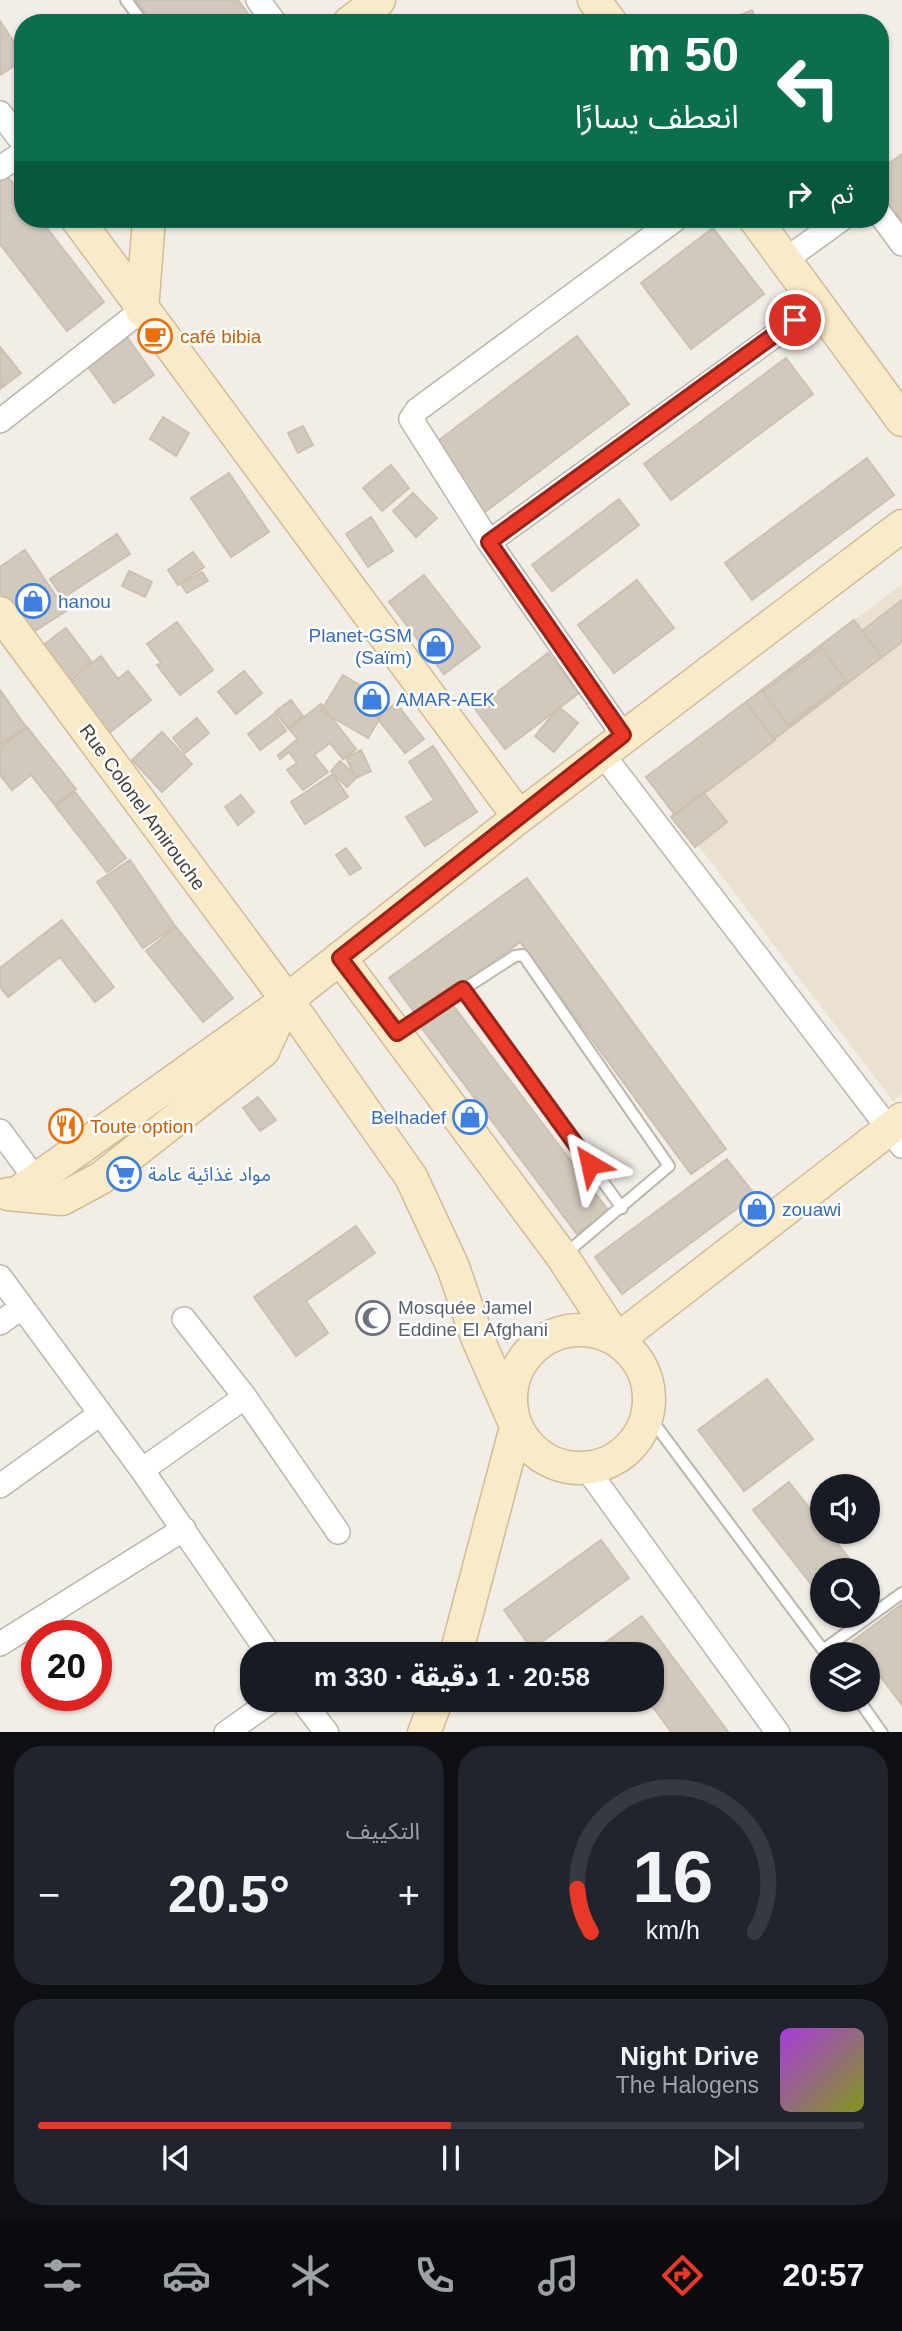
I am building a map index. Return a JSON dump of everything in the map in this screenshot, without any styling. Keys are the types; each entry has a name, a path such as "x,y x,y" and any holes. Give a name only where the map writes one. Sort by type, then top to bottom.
{"street":[{"path":"361,14 379,0"},
{"path":"0,113 14,131"},
{"path":"889,226 902,244"},
{"path":"83,228 519,817"},
{"path":"0,421 142,310 148,228"},
{"path":"617,1340 897,1131 612,744 411,419 417,410 664,228"},
{"path":"762,228 902,420"},
{"path":"785,260 829,228"},
{"path":"489,542 817,304"},
{"path":"18,1190 287,1000 612,744 902,526"},
{"name":"Rue Colonel Amirouche","path":"0,613 287,1000 411,1177 453,1267 477,1338 514,1425"},
{"path":"340,958 562,1256 617,1340 633,1354 644,1373 650,1394 648,1415 640,1435 626,1452 608,1464 587,1469 563,1467 541,1457 514,1425"},
{"path":"18,1190 62,1199 101,1178 263,1051 287,1000"},
{"path":"263,1051 293,1046 321,1049"},
{"path":"0,1131 18,1190"},
{"path":"0,1278 142,1470 261,1642"},
{"path":"0,1323 21,1308"},
{"path":"184,1319 245,1397 338,1532"},
{"path":"459,1642 514,1425 510,1395 515,1372 528,1352 548,1338 570,1331 594,1331 617,1340"},
{"path":"142,1470 245,1397"},
{"path":"0,1486 100,1414"},
{"path":"587,1469 778,1732"},
{"path":"0,1644 184,1529"},
{"path":"226,1732 255,1712"},
{"path":"311,1712 327,1732"},
{"path":"424,1732 432,1712"}],"lane":[{"path":"397,1033 515,956 523,955 669,1166 562,1256"},
{"path":"463,989 622,1208"},
{"path":"648,1415 817,1642"},
{"path":"837,1642 902,1593"},
{"path":"868,1712 883,1732"}],"shaded area":[{"path":"902,584 902,1094 893,1101 646,777"}],"building":[{"path":"135,0 238,0 248,14 146,14"},
{"path":"0,21 14,42 14,66 0,75"},
{"path":"902,154 902,221 889,204 889,163"},
{"path":"4,172 14,185 14,228 47,228 104,302 67,331 0,244 0,175"},
{"path":"713,228 764,294 691,349 641,283"},
{"path":"577,336 629,404 481,515 430,447"},
{"path":"127,337 154,375 114,403 87,365"},
{"path":"0,347 21,373 0,389"},
{"path":"786,358 813,394 671,500 644,464"},
{"path":"163,417 189,433 176,456 150,439"},
{"path":"303,426 313,445 298,453 288,433"},
{"path":"867,458 894,495 752,600 725,563"},
{"path":"391,465 409,488 382,511 363,488"},
{"path":"229,473 269,532 231,557 191,498"},
{"path":"413,493 437,518 416,537 393,511"},
{"path":"619,499 639,525 552,591 532,565"},
{"path":"371,517 393,551 368,567 346,534"},
{"path":"117,534 130,554 63,598 50,579"},
{"name":"hanou","path":"25,550 66,611 29,635 0,592 0,567"},
{"path":"193,552 204,567 178,585 168,570"},
{"path":"129,571 152,582 145,597 122,586"},
{"path":"202,572 208,581 187,593 181,584"},
{"path":"424,575 480,647 444,674 389,602"},
{"path":"637,580 674,628 614,673 578,625"},
{"path":"902,600 902,642 882,657 862,631"},
{"path":"854,620 882,657 774,739 746,702"},
{"path":"177,622 213,670 180,695 157,665 161,663 147,644"},
{"path":"66,628 91,661 67,679 42,646"},
{"path":"822,648 846,681 788,725 763,692"},
{"path":"548,653 579,693 505,749 475,709"},
{"path":"101,656 118,679 128,671 151,700 100,740 60,688"},
{"path":"244,671 262,693 236,714 218,692"},
{"path":"343,675 389,703 368,738 321,711"},
{"path":"0,690 26,727 0,745"},
{"path":"291,700 303,716 288,728 275,712"},
{"path":"746,702 775,740 675,815 646,777"},
{"path":"396,703 424,739 405,753 377,718"},
{"path":"321,704 356,749 343,759 330,743 314,755 328,772 303,790 287,770 297,763 289,752 280,759 278,755 298,739 289,729"},
{"path":"559,707 578,723 554,752 535,736"},
{"path":"274,714 286,731 260,750 248,734"},
{"path":"197,718 209,733 185,753 173,738"},
{"path":"27,727 76,789 55,805 31,775 12,790 0,775 0,748"},
{"path":"162,732 192,764 162,792 132,760"},
{"path":"433,746 477,812 425,846 406,817 434,800 409,762"},
{"path":"361,750 371,771 356,778 346,758"},
{"path":"340,761 357,777 347,787 331,771"},
{"path":"333,774 348,797 305,824 291,802"},
{"path":"75,792 126,858 107,872 56,807"},
{"path":"703,792 727,822 695,847 671,817"},
{"path":"241,795 254,812 238,825 225,807"},
{"path":"346,848 361,868 350,875 336,855"},
{"path":"130,860 175,926 143,948 97,882"},
{"path":"527,878 726,1149 691,1174 520,942 418,1017 389,978"},
{"path":"62,920 114,987 95,1002 60,957 8,997 0,987 0,968"},
{"path":"176,927 233,998 203,1022 146,951"},
{"path":"449,1000 608,1210 577,1234 418,1023"},
{"path":"258,1097 276,1120 260,1131 243,1108"},
{"path":"727,1159 755,1195 622,1294 595,1257"},
{"path":"356,1226 375,1253 306,1301 328,1333 296,1356 254,1297"},
{"path":"767,1379 813,1439 744,1491 698,1430"},
{"path":"789,1482 810,1509 810,1544 838,1544 849,1558 810,1558 810,1583 753,1510"},
{"path":"601,1540 629,1578 542,1642 527,1642 504,1610"},
{"path":"902,1604 902,1705 880,1676 880,1642 853,1641 870,1628 880,1628 880,1621"},
{"path":"642,1616 661,1642 606,1642"},
{"path":"664,1646 728,1732 671,1732 657,1712 664,1712"}],"place":[{"name":"café bibia","path":"155,336"},
{"name":"hanou","path":"33,601"},
{"name":"Planet-GSM (Saïm)","path":"436,646"},
{"name":"AMAR-AEK","path":"372,699"},
{"name":"Belhadef","path":"470,1117"},
{"name":"Toute option","path":"66,1126"},
{"name":"مواد غذائية عامة","path":"124,1174"},
{"name":"zouawi","path":"757,1209"},
{"name":"Mosquée Jamel Eddine El Afghani","path":"373,1318"}],"route":[{"path":"590,1164 463,989 397,1033 340,958 623,735 489,542 795,320"}]}
